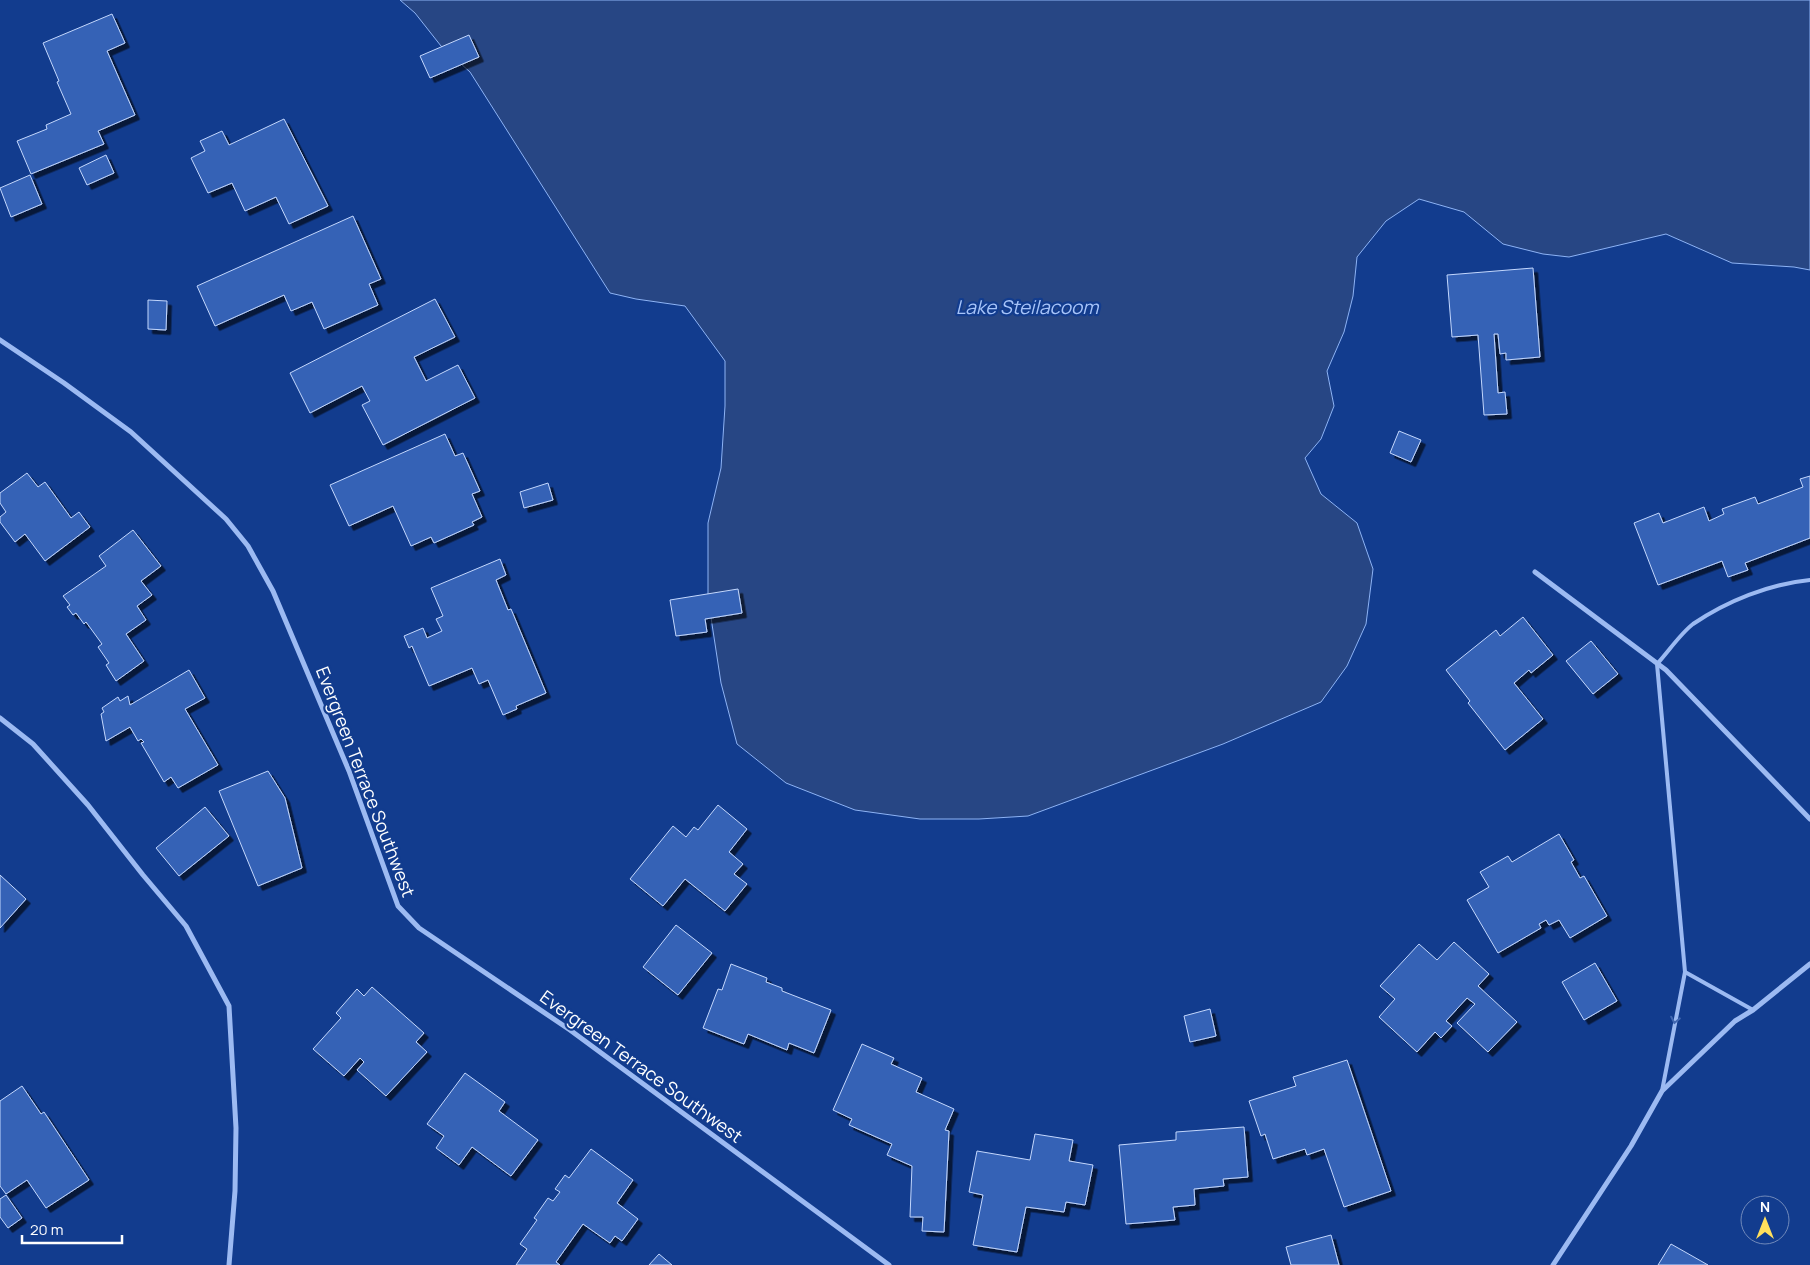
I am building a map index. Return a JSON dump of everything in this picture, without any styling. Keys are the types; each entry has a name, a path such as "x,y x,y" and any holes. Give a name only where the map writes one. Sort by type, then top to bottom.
{"street":[{"name":"Evergreen Terrace Southwest","path":"0,340 64,383 131,432 226,519 248,546 273,591 349,771 398,906 419,928 570,1030 888,1265"},
{"path":"1535,572 1666,670 1810,820"},
{"path":"0,718 33,744 88,804 143,875 186,926 229,1006 236,1128 236,1192 229,1265"},
{"path":"1553,1265 1631,1146 1662,1091 1735,1021 1753,1010 1810,964"}],"lane":[{"path":"1662,1091 1685,972 1657,664 1692,625 1725,606 1767,587 1810,580"},
{"path":"1685,972 1753,1010"}],"water":[{"name":"Lake Steilacoom","path":"400,0 1810,0 1810,270 1794,267 1732,263 1666,234 1569,257 1543,254 1503,244 1464,212 1419,199 1386,221 1357,257 1353,296 1344,332 1327,371 1334,406 1321,439 1305,458 1321,494 1357,523 1373,569 1366,624 1347,666 1321,702 1223,744 1028,816 979,819 920,819 855,810 786,783 737,744 721,683 708,598 708,523 721,468 725,406 725,361 685,306 610,293 470,72 441,46 415,13"}],"building":[{"path":"112,14 125,43 107,51 135,115 98,131 104,144 31,174 17,141 47,129 46,125 71,114 43,43"},
{"path":"469,35 479,57 430,78 420,56"},
{"path":"284,119 328,206 289,224 276,197 245,211 232,183 208,193 191,158 205,151 200,141 222,131 229,145"},
{"path":"106,155 114,173 87,185 79,168"},
{"path":"30,175 42,204 11,217 0,188"},
{"path":"353,216 381,279 369,284 378,305 324,329 312,302 291,311 284,295 215,326 197,286"},
{"path":"1533,268 1540,357 1506,360 1506,353 1500,354 1498,334 1494,334 1498,393 1505,392 1507,414 1484,415 1478,335 1452,337 1447,275"},
{"path":"435,299 455,337 414,357 426,381 458,365 475,398 383,445 362,405 370,401 362,386 310,413 290,373"},
{"path":"148,300 167,301 166,330 148,329"},
{"path":"1399,431 1421,440 1411,462 1390,453"},
{"path":"445,434 455,456 463,453 480,491 472,494 482,517 472,522 474,525 434,543 431,537 411,546 393,506 349,526 330,485"},
{"path":"27,473 38,487 45,482 71,518 79,512 90,527 45,561 25,534 15,542 0,522 0,517 6,512 0,503 0,493"},
{"path":"1810,476 1810,538 1745,563 1748,570 1728,577 1722,561 1658,585 1634,523 1659,513 1663,523 1704,507 1709,521 1724,514 1722,509 1755,497 1758,504 1803,487 1800,479"},
{"path":"548,483 553,500 524,508 520,492"},
{"path":"133,530 161,566 141,581 152,595 137,606 146,620 126,634 144,661 116,681 106,665 109,663 98,647 102,644 86,622 84,624 76,613 73,615 67,607 70,605 63,596 106,566 99,556"},
{"path":"500,559 506,575 496,580 508,610 511,609 546,693 516,706 517,709 503,715 488,680 479,684 472,668 429,686 412,646 409,648 404,636 423,628 427,638 442,631 436,619 443,616 431,588"},
{"path":"738,589 742,613 705,619 707,632 676,636 670,600"},
{"path":"1523,617 1553,655 1531,673 1529,670 1514,683 1543,719 1505,750 1468,703 1470,701 1446,670 1496,630 1500,636"},
{"path":"1591,641 1618,674 1593,694 1566,661"},
{"path":"189,670 205,698 185,709 218,765 178,788 171,777 164,782 141,743 144,742 141,739 138,741 130,727 106,741 101,714 104,712 102,708 118,697 120,701 128,696 130,705"},
{"path":"268,771 285,798 302,868 258,886 219,791"},
{"path":"718,805 747,829 729,852 743,864 734,874 747,884 725,911 685,879 663,906 630,879 673,826 686,837 694,827 698,830"},
{"path":"205,807 229,836 179,876 156,848"},
{"path":"1559,834 1574,860 1571,862 1580,878 1584,876 1607,916 1570,938 1559,920 1549,925 1546,920 1539,924 1541,928 1498,953 1467,900 1489,887 1480,872 1508,856 1512,862"},
{"path":"0,875 26,899 0,928"},
{"path":"676,925 712,953 678,995 643,967"},
{"path":"1454,942 1489,974 1478,986 1517,1022 1488,1052 1457,1023 1475,1004 1467,998 1446,1021 1452,1026 1441,1038 1435,1032 1417,1052 1379,1017 1395,999 1380,986 1419,944 1437,960"},
{"path":"1595,963 1617,1001 1584,1020 1562,982"},
{"path":"731,964 767,978 766,982 782,988 782,991 831,1010 814,1053 789,1043 787,1050 748,1034 744,1044 703,1028 718,989 722,990"},
{"path":"372,987 424,1033 416,1042 427,1052 386,1096 357,1070 364,1062 360,1058 344,1076 313,1049 341,1018 336,1013 357,989 364,996"},
{"path":"1210,1009 1216,1036 1190,1042 1184,1016"},
{"path":"862,1044 894,1058 891,1064 922,1078 916,1092 954,1109 945,1130 949,1131 944,1232 922,1231 923,1217 910,1217 912,1166 887,1155 892,1144 849,1125 852,1119 833,1110"},
{"path":"1347,1060 1391,1191 1344,1207 1324,1149 1307,1155 1305,1149 1273,1159 1265,1134 1261,1136 1249,1101 1296,1086 1293,1077"},
{"path":"465,1073 505,1102 499,1111 538,1140 511,1176 472,1147 459,1165 436,1148 444,1136 427,1124"},
{"path":"22,1086 41,1114 44,1112 89,1180 46,1208 27,1180 6,1194 0,1186 0,1101"},
{"path":"1244,1127 1248,1177 1223,1179 1224,1186 1194,1189 1195,1205 1173,1207 1175,1220 1126,1224 1119,1145 1176,1140 1176,1132"},
{"path":"1035,1134 1073,1140 1069,1161 1093,1165 1085,1205 1066,1202 1064,1212 1026,1207 1017,1252 973,1245 983,1195 969,1192 977,1151 1030,1160"},
{"path":"591,1149 633,1180 617,1203 638,1219 622,1241 615,1236 610,1243 583,1224 556,1262 560,1265 516,1265 527,1249 520,1244 537,1220 534,1218 548,1198 553,1201 560,1192 555,1189 565,1175 569,1178"},
{"path":"6,1195 22,1218 8,1228 0,1217 0,1199"},
{"path":"1331,1235 1339,1265 1291,1265 1286,1247"},
{"path":"1671,1244 1708,1265 1658,1265"},
{"path":"659,1254 672,1265 649,1265"}]}
